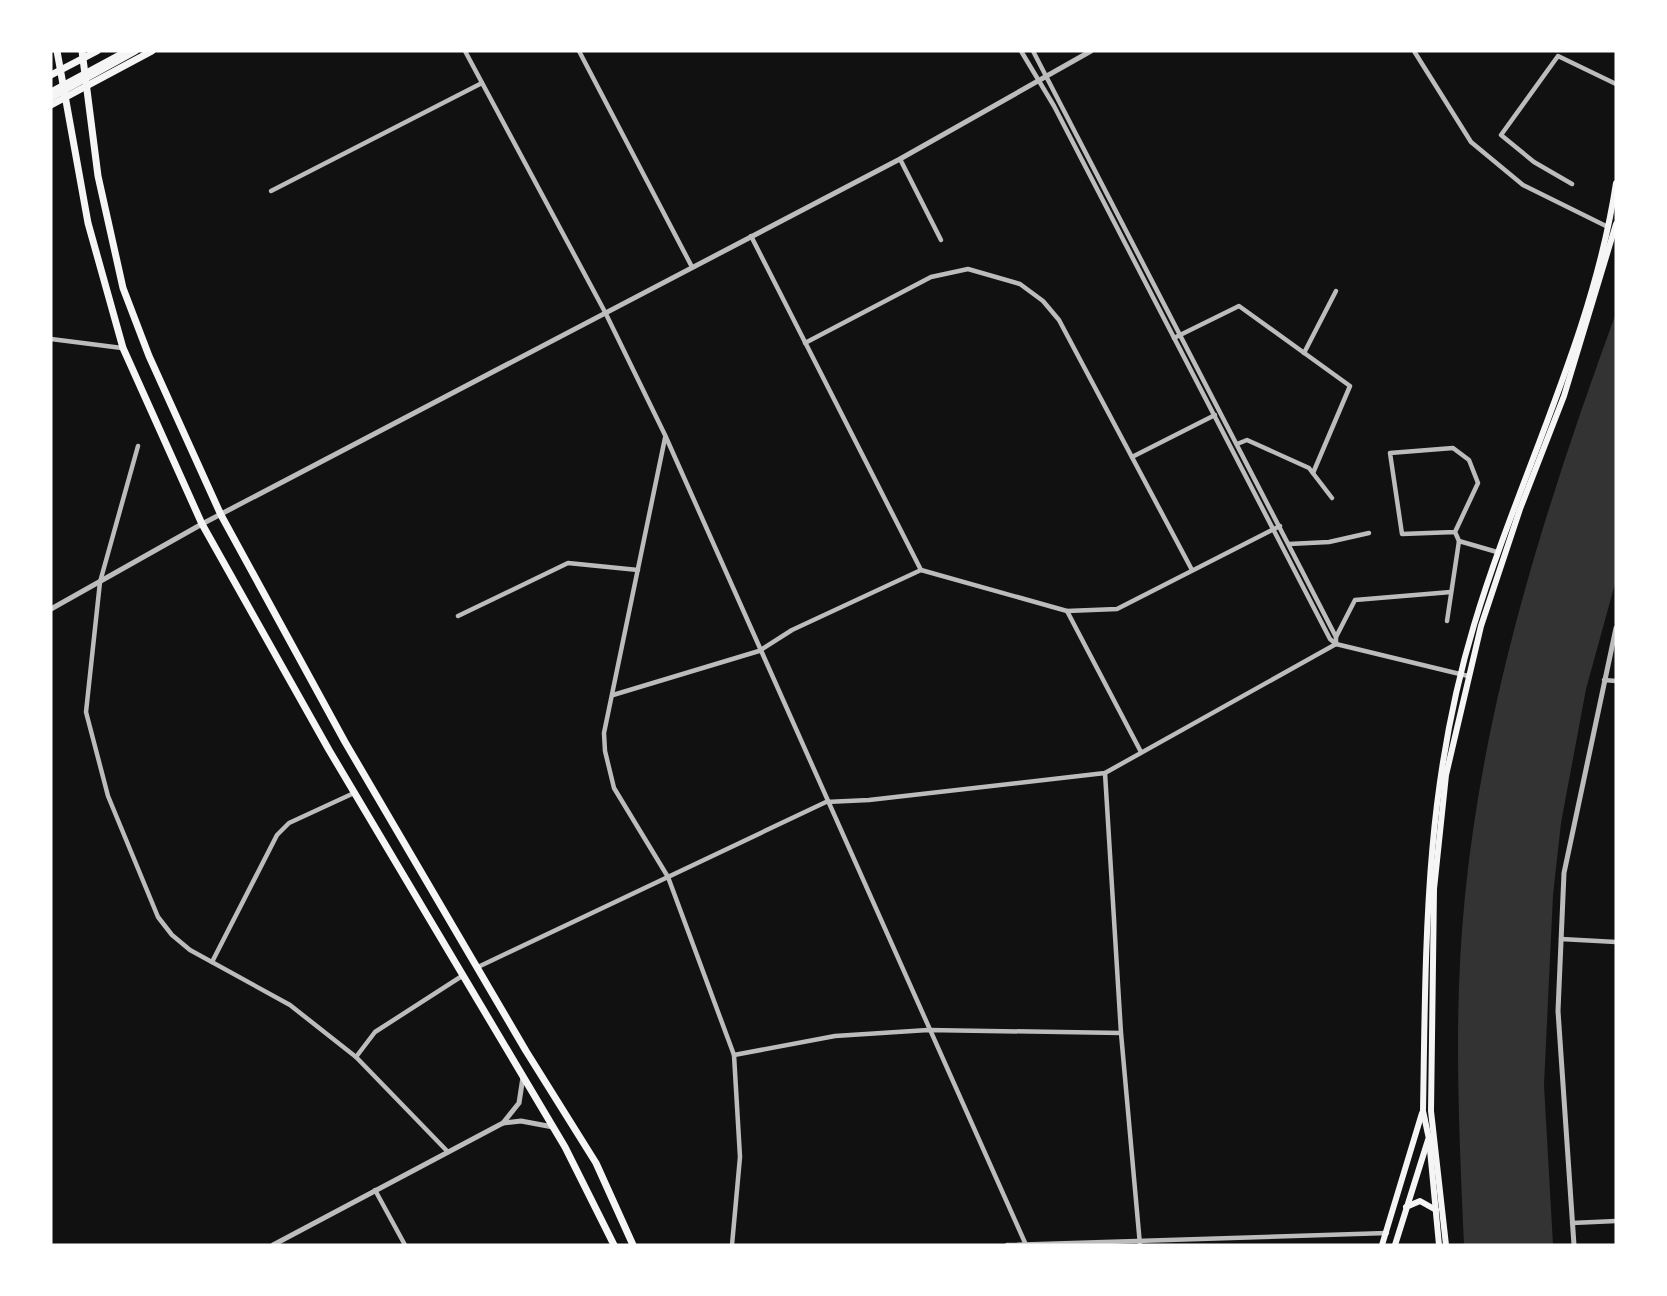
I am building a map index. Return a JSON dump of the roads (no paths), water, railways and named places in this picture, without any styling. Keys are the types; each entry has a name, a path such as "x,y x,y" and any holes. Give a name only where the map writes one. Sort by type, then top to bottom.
{"main road":[{"path":"57,51 88,223 123,348 202,524 354,793 553,1127 614,1245"},
{"path":"51,76 97,51"},
{"path":"51,92 127,51"},
{"path":"51,98 136,51"},
{"path":"51,105 152,51"},
{"path":"51,76 84,52"},
{"path":"84,52 98,177 123,288 149,356 221,515 345,742 602,1174 633,1245"},
{"path":"1439,1245 1429,1139 1423,1111 1429,855 1439,774 1497,552 1557,393 1608,227 1616,183"},
{"path":"1446,1245 1433,1123 1433,916 1437,844 1446,775 1464,675 1501,565 1564,396 1616,224"},
{"path":"523,1077 537,1068"},
{"path":"1382,1245 1388,1233 1423,1111"},
{"path":"1395,1245 1404,1208 1433,1123"},
{"path":"561,1142 577,1132"},
{"path":"1404,1208 1420,1201 1436,1210"}],"street":[{"path":"465,51 605,312 665,435 826,802 1026,1245"},
{"path":"579,51 692,267"},
{"path":"1021,51 1040,81 1330,639 1336,644 1464,675"},
{"path":"1033,51 1280,526 1336,637 1336,644"},
{"path":"51,609 202,524 901,159 1091,51"},
{"path":"1414,51 1471,142 1523,185 1608,227"},
{"path":"1572,184 1534,162 1501,135 1558,56 1616,84"},
{"path":"271,191 482,83"},
{"path":"901,159 941,240"},
{"path":"751,236 921,570"},
{"path":"805,343 931,277 968,269 1020,284 1043,302 1059,320 1192,570"},
{"path":"1304,354 1336,291"},
{"path":"1174,338 1239,306 1350,386 1313,473"},
{"path":"51,339 123,348"},
{"path":"1132,457 1222,413"},
{"path":"665,435 604,733 614,788 668,877 734,1055 740,1157 732,1245"},
{"path":"1237,444 1247,440 1309,468 1332,498"},
{"path":"138,446 100,582 86,712 108,796 158,917 172,935 212,962 290,1005 356,1057 448,1153"},
{"path":"1447,621 1459,541 1455,531 1478,483 1469,460 1452,448 1390,453 1402,534 1455,531"},
{"path":"612,695 759,651 792,630 921,570 1067,611 1117,609 1280,526"},
{"path":"1289,544 1329,542 1369,533"},
{"path":"1459,541 1497,552"},
{"path":"458,615 568,563 638,570"},
{"path":"1336,637 1356,600 1451,592"},
{"path":"1067,611 1141,752"},
{"path":"1574,1245 1558,1011 1564,873 1616,628"},
{"path":"477,967 826,802 869,800 1105,773 1336,644"},
{"path":"1603,680 1616,681"},
{"path":"1105,773 1121,1033 1139,1244"},
{"path":"212,962 277,835 289,823 354,793"},
{"path":"1561,939 1616,942"},
{"path":"356,1057 376,1032 462,976"},
{"path":"734,1055 835,1036 928,1030 1121,1033"},
{"path":"273,1245 503,1123 519,1104 523,1077"},
{"path":"503,1123 522,1121 553,1127"},
{"path":"375,1191 405,1245"},
{"path":"1572,1223 1616,1222"},
{"path":"1007,1245 1139,1244 1388,1233"},
{"path":"1295,1236 1298,1245"}]}
